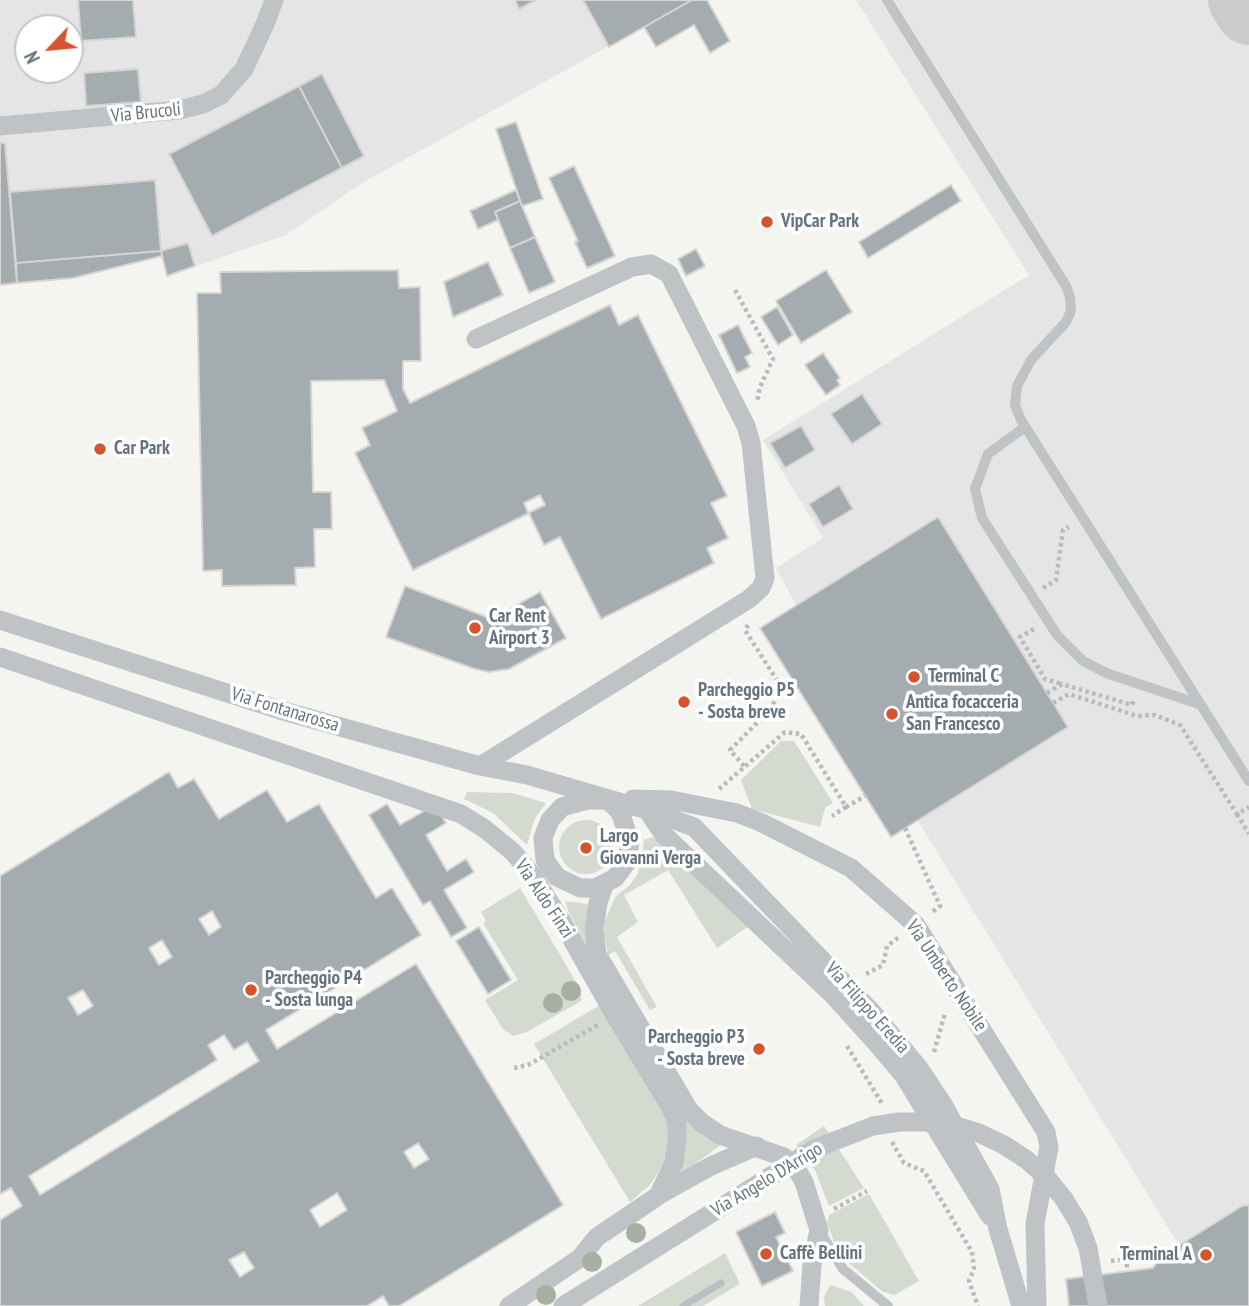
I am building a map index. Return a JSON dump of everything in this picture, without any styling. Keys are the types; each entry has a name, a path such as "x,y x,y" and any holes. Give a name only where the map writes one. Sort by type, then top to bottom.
{"street":[{"name":"Via Brucoli","path":"0,126 179,110 203,104 221,95 244,69 274,0"},
{"path":"476,339 632,267 651,264 669,274 746,426 751,443 765,578 761,588 749,599 480,766"},
{"name":"Via Fontanarossa","path":"0,620 280,710 480,766 527,775 608,800"},
{"name":"Via Aldo Finzi","path":"0,657 461,814 485,829 513,852 533,876 674,1115 678,1129 677,1150 671,1173 658,1196"},
{"path":"533,876 557,877 580,888 595,888 615,878 624,868 631,841 620,812 608,800 587,800 562,807 550,820 544,831 542,848 545,860 557,877 556,896 561,920"},
{"name":"Via Umberto Nobile","path":"608,800 671,800 715,808 761,822 851,867 916,925 1046,1132 1049,1147 1035,1224 1037,1306"},
{"name":"Via Filippo Eredia","path":"608,800 647,810 694,827 847,985 919,1068 944,1106 990,1189 998,1229 1021,1306"},
{"path":"647,810 664,835 832,994 904,1076 998,1229"},
{"name":"Via Aldo Finzi","path":"604,885 594,930 600,963 689,1110 720,1135 784,1157 797,1170 822,1222"},
{"name":"Via Angelo D'Arrigo","path":"563,1306 814,1149 873,1126 899,1122 953,1125 979,1133 1027,1160 1047,1178 1078,1222 1100,1269 1098,1306"},
{"path":"509,1306 580,1258 597,1237 658,1196 712,1166 757,1146"},
{"path":"809,1306 812,1264 822,1222"}],"lane":[{"path":"887,0 1066,286 1070,298 1070,311 1066,322 1031,360 1017,386 1015,405 1025,427 1249,781"},
{"path":"1025,427 988,454 975,489 982,518 1057,635 1083,661 1106,673 1199,704"},
{"path":"822,1222 843,1269 888,1306"}],"path":[{"path":"735,290 773,359 760,387 756,407"},
{"path":"744,766 730,750 766,714 783,690 745,630 751,620"},
{"path":"1053,703 1069,694 1137,716 1156,715 1180,724 1249,834"},
{"path":"715,808 719,788 785,732 801,734 846,807"},
{"path":"832,816 865,796"},
{"path":"1237,814 1249,807"},
{"path":"905,828 940,906"},
{"path":"847,985 883,965 887,946 916,925"},
{"path":"919,1068 931,1060 946,1012 964,1000"},
{"path":"841,1035 885,1108 886,1115"},
{"path":"886,1131 904,1163 910,1168 924,1171 972,1252 974,1269 970,1281 978,1306"},
{"path":"822,1222 867,1191"},
{"path":"1100,1269 1126,1259 1127,1271"}],"shaded area":[{"path":"0,0 692,0 362,183 286,235 167,276 161,256 73,278 0,285"},
{"path":"856,0 1249,0 1249,1306 1069,1306 1066,1279 1153,1268 1159,1258 1179,1245 918,821 891,837 760,628 796,605 776,568 823,538 763,440 1029,275"},
{"path":"781,741 794,741 833,803 825,808 820,827 752,809 741,780"},
{"path":"467,792 512,793 546,803 534,820 527,845 493,813 464,799"},
{"path":"586,820 605,828 613,847 605,866 586,874 567,866 559,847 567,828"},
{"path":"653,837 749,926 717,948 668,870 624,895 638,922 617,937 657,1007 650,1010 615,951 608,955 604,933 605,921 615,897 630,885 637,875 644,840"},
{"path":"520,888 581,990 581,1001 527,1032 513,1036 503,1029 485,1000 518,980 483,923 486,921 481,912"},
{"path":"565,901 588,904 590,951 569,913"},
{"path":"602,1004 671,1120 668,1157 650,1185 630,1202 534,1044"},
{"path":"689,1121 703,1135 721,1145 681,1174 685,1152 685,1123"},
{"path":"824,1126 864,1188 829,1206 815,1170 796,1145"},
{"path":"869,1194 919,1281 894,1295 883,1292 850,1264 837,1249 827,1223 829,1215"},
{"path":"725,1253 740,1284 703,1306 638,1306"},
{"path":"830,1285 852,1292 864,1306 825,1306 824,1297"}],"building":[{"path":"78,0 133,0 136,37 84,41 84,14 79,14"},
{"path":"515,0 536,0 519,9"},
{"path":"583,0 692,0 609,47"},
{"path":"692,0 707,0 730,41 710,53 694,25 656,47 644,27"},
{"path":"138,69 141,102 86,106 84,73"},
{"path":"322,74 364,156 342,168 299,86"},
{"path":"299,86 342,168 212,236 169,154"},
{"path":"516,122 543,199 522,206 496,129"},
{"path":"0,143 5,143 17,283 0,285"},
{"path":"574,166 615,256 587,268 575,242 578,241 549,178"},
{"path":"155,180 161,251 16,263 10,192"},
{"path":"951,185 961,201 868,258 859,242"},
{"path":"516,190 520,201 495,212 498,220 478,229 470,211"},
{"path":"520,201 535,237 510,248 495,212"},
{"path":"535,237 555,282 529,293 510,248"},
{"path":"188,243 195,266 167,276 161,251"},
{"path":"696,249 705,266 686,276 678,259"},
{"path":"161,251 162,256 73,278 17,283 16,263"},
{"path":"488,262 503,295 453,317 444,282"},
{"path":"398,270 399,288 420,287 421,361 403,361 403,389 410,403 610,305 619,325 638,315 727,496 711,503 728,538 707,548 714,563 601,619 560,537 544,545 529,513 413,570 355,453 370,445 362,428 397,411 384,380 311,381 313,492 331,492 332,529 314,529 315,567 295,568 296,585 222,586 222,570 203,571 197,293 221,293 220,272","holes":["540,495 545,505 528,513 524,503"]},
{"path":"826,270 852,312 801,343 776,301"},
{"path":"777,307 793,335 778,345 761,317"},
{"path":"738,325 752,353 745,357 750,367 737,373 719,335"},
{"path":"823,353 840,378 837,380 840,385 826,395 805,365"},
{"path":"862,394 882,424 852,444 831,414"},
{"path":"801,426 815,450 785,468 770,443"},
{"path":"839,485 853,509 823,527 809,504"},
{"name":"Terminal C","path":"938,517 1068,727 891,837 760,628"},
{"name":"Car Rent Airport 3","path":"405,586 492,619 540,592 566,638 509,669 489,672 475,669 386,637"},
{"name":"Parcheggio P4 - Sosta lunga","path":"169,772 178,788 194,779 219,819 267,790 287,822 319,804 376,898 392,888 421,935 266,1030 277,1049 416,964 563,1205 399,1306 389,1306 383,1296 367,1306 0,1306 0,1220 22,1206 11,1188 0,1194 0,876","holes":["212,911 221,927 209,935 199,919","162,940 172,957 159,965 149,948","83,990 93,1006 78,1015 68,998","224,1035 234,1050 247,1042 259,1061 40,1195 29,1176 217,1060 208,1045","418,1143 429,1159 414,1168 404,1152","337,1193 347,1210 320,1227 310,1210","244,1252 254,1268 240,1277 229,1260"]},
{"path":"387,804 400,825 426,810 441,815 446,823 426,835 447,871 466,859 474,872 444,890 467,928 451,937 430,901 423,905 369,815"},
{"path":"479,927 511,980 488,994 456,941"},
{"name":"Terminal A","path":"1249,1205 1249,1306 1069,1306 1066,1279 1153,1268 1159,1258 1242,1206"},
{"name":"Caffè Bellini","path":"775,1212 785,1233 776,1237 793,1271 762,1286 736,1232"}],"waterway":[{"path":"683,1306 721,1283"}],"taxiway":[{"path":"1241,0 1249,12"}],"place":[{"name":"VipCar Park","path":"767,222"},
{"name":"Car Park","path":"100,449"},
{"name":"Car Rent Airport 3","path":"475,628"},
{"name":"Terminal C","path":"914,677"},
{"name":"Parcheggio P5 - Sosta breve","path":"684,702"},
{"name":"Antica focacceria San Francesco","path":"892,714"},
{"name":"Largo Giovanni Verga","path":"586,848"},
{"name":"Parcheggio P4 - Sosta lunga","path":"251,990"},
{"name":"Parcheggio P3 - Sosta breve","path":"759,1049"},
{"name":"Caffè Bellini","path":"766,1254"},
{"name":"Terminal A","path":"1206,1255"}]}
